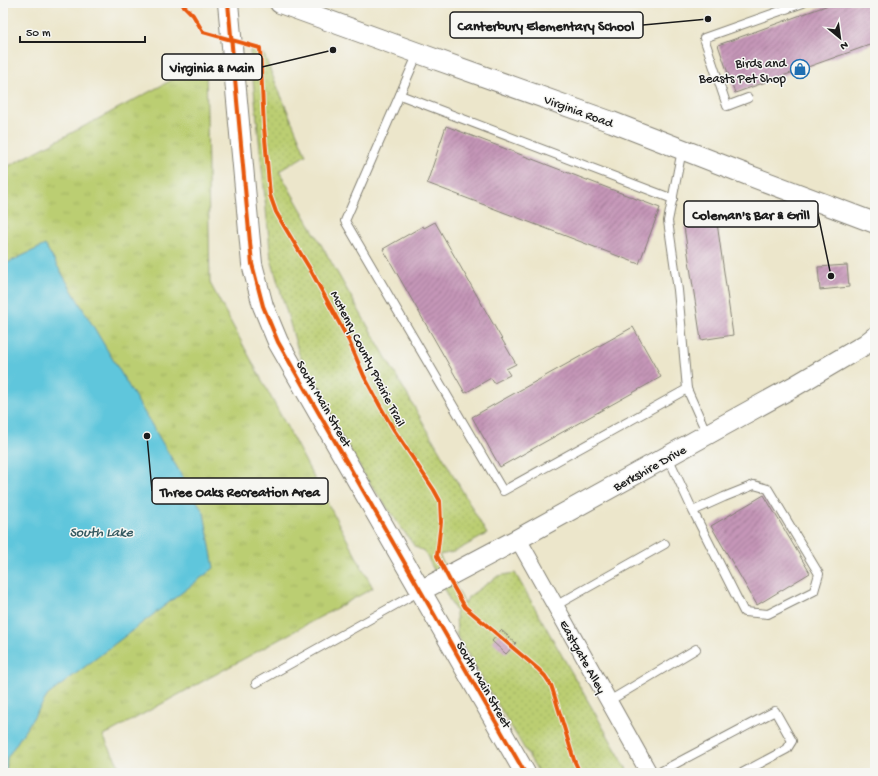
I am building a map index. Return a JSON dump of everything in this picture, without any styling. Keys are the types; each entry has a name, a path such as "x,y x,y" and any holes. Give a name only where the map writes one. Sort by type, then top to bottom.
{"street":[{"name":"South Main Street","path":"228,3 252,264 264,306 278,342 525,773"},
{"name":"Virginia Road","path":"280,3 418,54 612,122 875,223"},
{"name":"Berkshire Drive","path":"420,591 518,539 800,383 874,340"},
{"name":"Eastgate Alley","path":"518,539 649,773"}],"lane":[{"path":"748,98 727,106 704,38 803,3"},
{"path":"418,54 345,221 503,491 687,389"},
{"path":"400,95 673,199"},
{"path":"682,149 668,222 678,290 687,389 707,434"},
{"path":"667,456 693,511 744,612 768,614 814,591 819,574 768,489 754,486 693,511"},
{"path":"556,606 664,544"},
{"path":"256,683 420,591"},
{"path":"609,701 696,648"},
{"path":"658,773 774,712 792,741 787,749 742,773"}],"green space":[{"path":"250,50 264,55 306,155 279,171 487,534 454,552 439,555 465,604 468,597 498,576 515,573 629,773 539,773 457,636 456,612 424,551 415,547 365,476 324,405 299,354 271,259"},
{"path":"206,62 210,283 373,588 103,736 123,773 3,773 3,169"}],"water":[{"name":"South Lake","path":"45,245 204,513 214,568 48,695 7,758 6,773 3,773 3,265"}],"building":[{"path":"834,3 875,3 875,43 735,93 718,45"},
{"path":"446,126 660,208 639,264 427,183"},
{"path":"435,222 516,364 506,369 510,375 494,383 491,378 465,393 383,249 423,226 424,228"},
{"path":"717,223 733,335 701,340 684,227"},
{"path":"847,265 849,287 820,290 818,267"},
{"path":"633,327 661,377 500,467 472,417"},
{"path":"764,495 810,573 757,605 711,526"},
{"path":"501,630 516,643 506,654 492,641"}],"cycle path":[{"name":"McHenry County Prairie Trail","path":"181,3 193,15 203,32 260,48 264,127 270,195 276,212 310,269 349,341 364,376 380,406 440,501 441,522 437,556 450,581 465,607 545,676 551,685 574,760 580,773"},
{"path":"228,3 252,264 263,306 278,342 525,773"}],"place":[{"name":"Canterbury Elementary School","path":"708,19"},
{"name":"Virginia & Main","path":"333,50"},
{"name":"Birds and Beasts Pet Shop","path":"800,69"},
{"name":"Coleman's Bar & Grill","path":"831,276"},
{"name":"Three Oaks Recreation Area","path":"147,436"}]}
